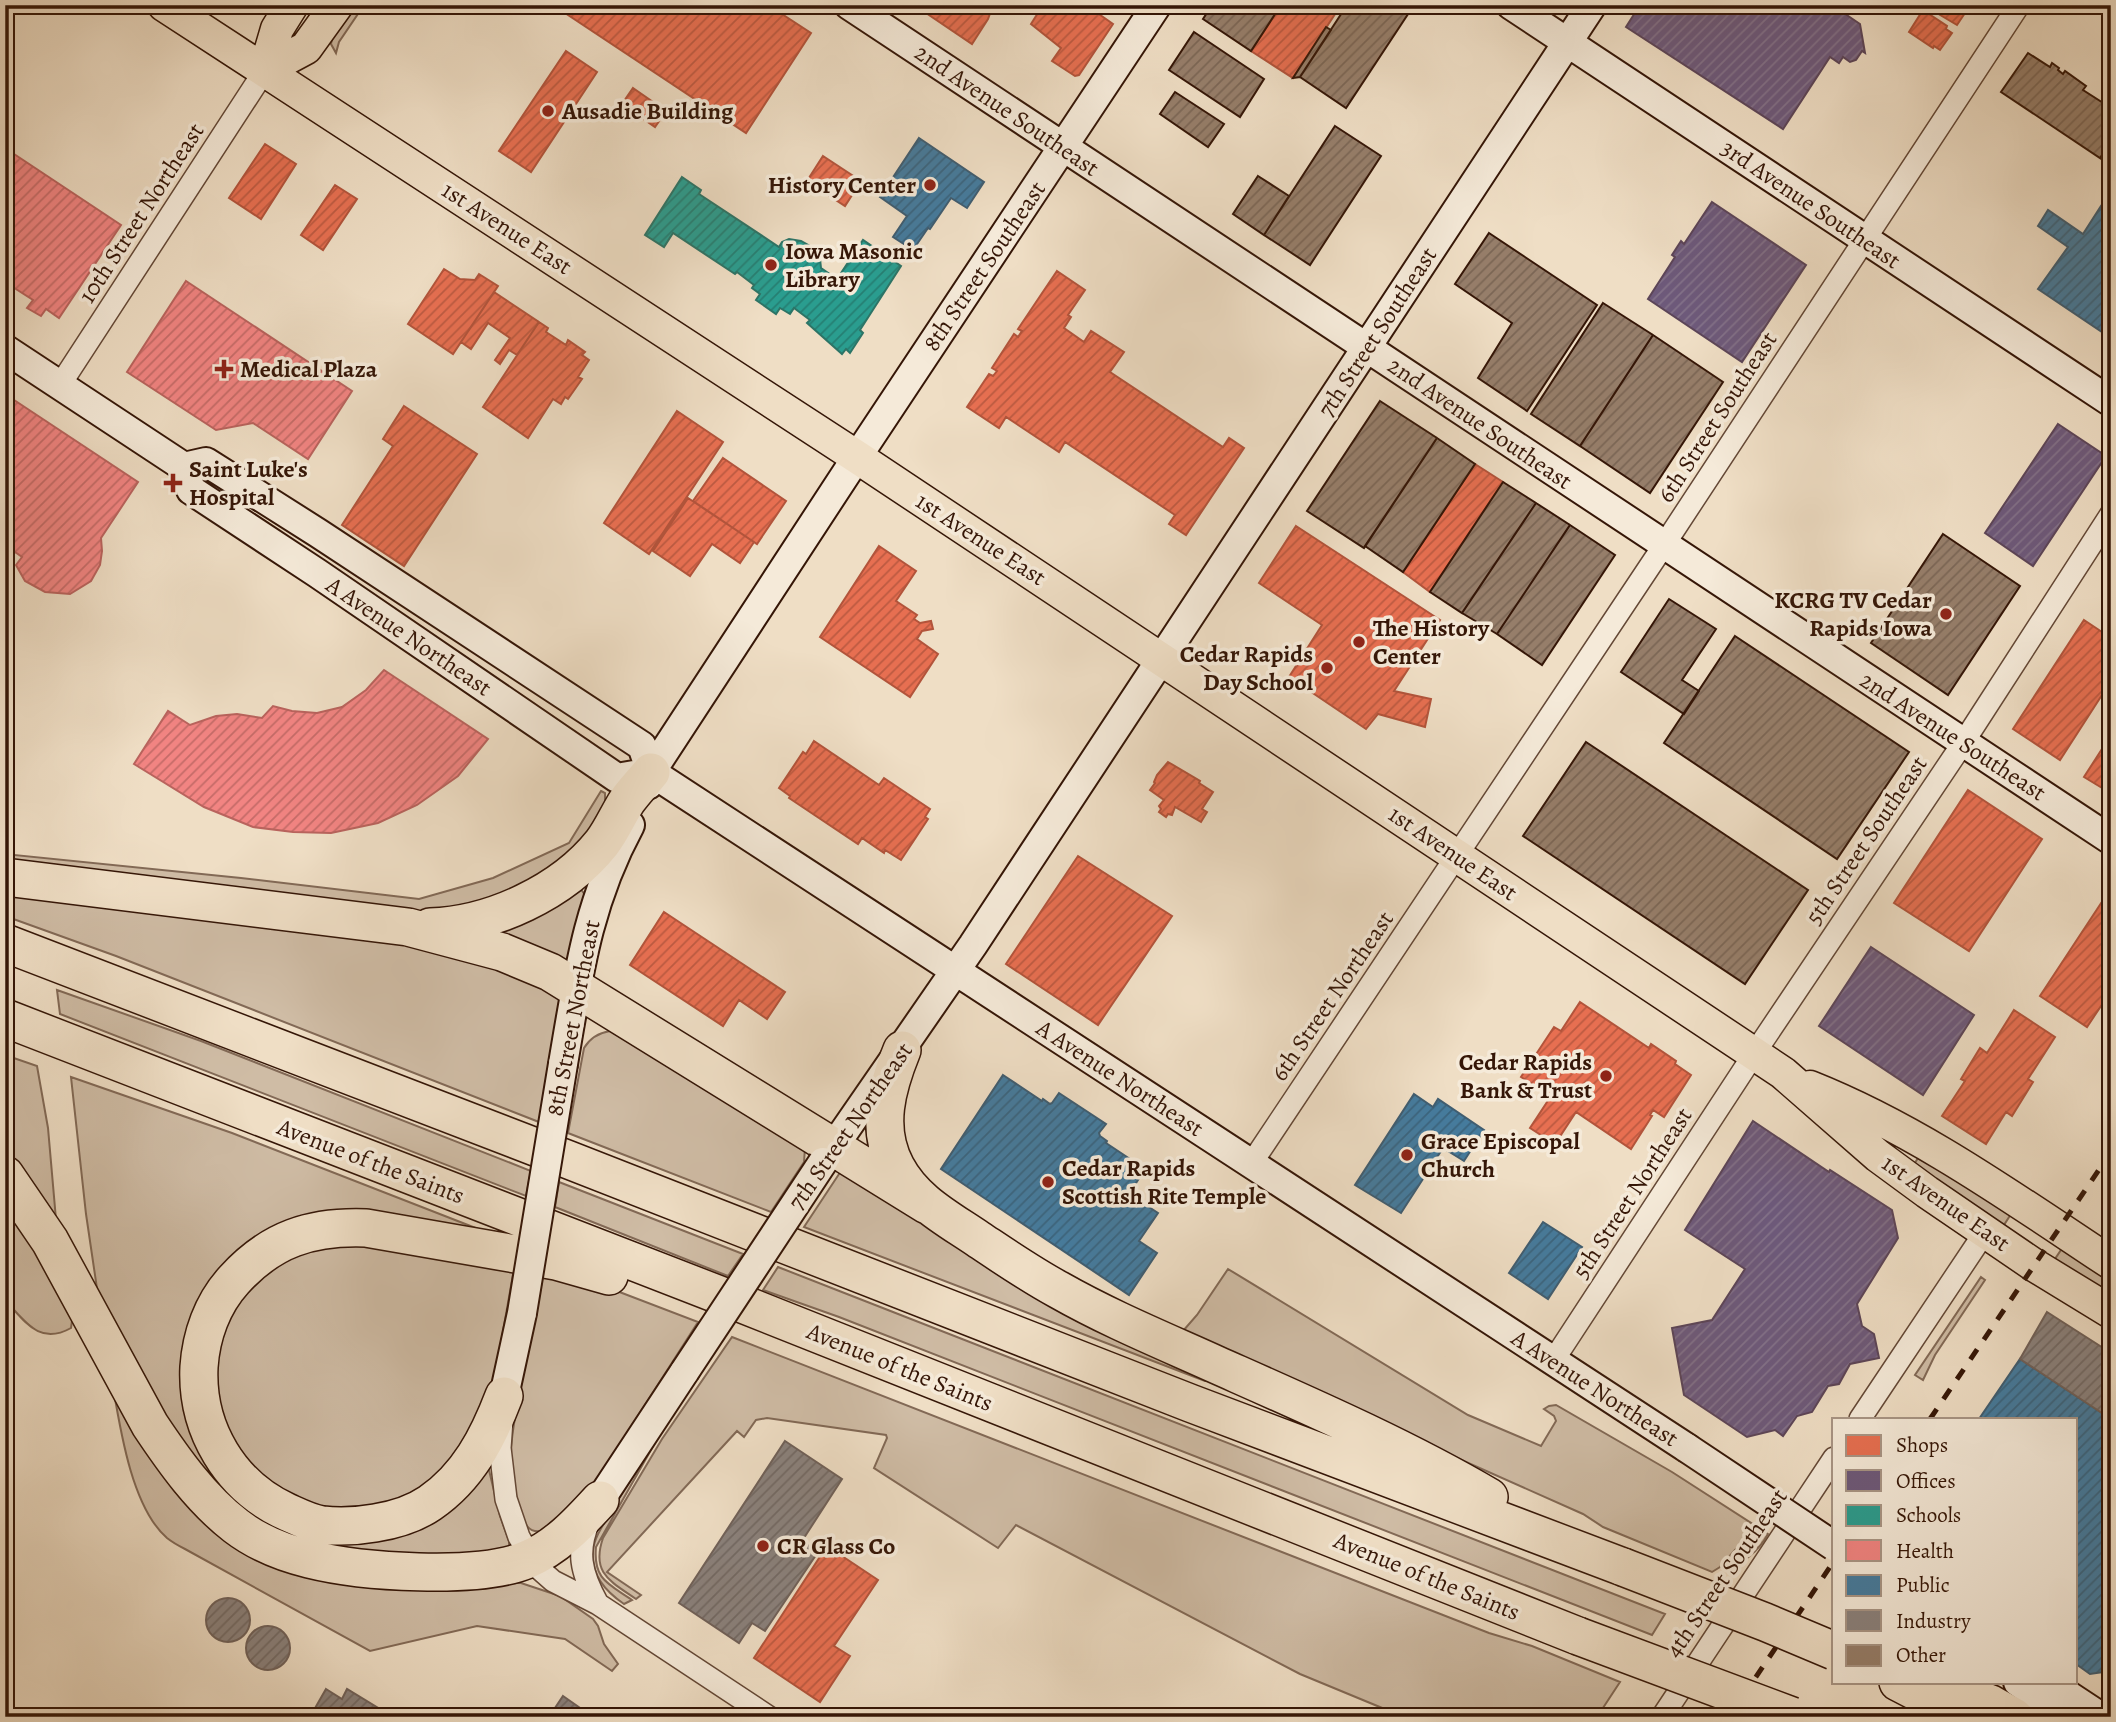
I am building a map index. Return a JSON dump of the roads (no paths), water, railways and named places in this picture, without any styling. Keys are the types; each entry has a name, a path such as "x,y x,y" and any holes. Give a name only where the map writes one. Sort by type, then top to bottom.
{"highway":[{"path":"408,927 435,927 479,919 518,905 562,880 600,845 627,801 651,772"},
{"path":"5,877 408,927 478,944 526,961 550,972 828,1154 927,1205 1018,1266 1101,1312 1414,1456 1606,1561"},
{"path":"5,943 1832,1650"},
{"name":"Avenue of the Saints","path":"5,1018 852,1348 1577,1636 1793,1717"},
{"path":"902,1049 885,1108 886,1135 894,1164 903,1179 927,1205"},
{"path":"5,1175 50,1241 166,1450 203,1496 237,1528 257,1539 278,1550 348,1566 432,1571 484,1570 530,1558 558,1540 600,1500"},
{"path":"505,1396 491,1433 478,1453 447,1489 428,1504 384,1522 352,1526 320,1524 278,1508 261,1497 245,1484 225,1461 208,1428 201,1405 200,1358 205,1332 214,1309 226,1288 243,1270 275,1245 316,1230 341,1227 366,1228 556,1261 852,1348"},
{"path":"1902,1684 1965,1717"},
{"path":"1939,1684 1991,1704 2014,1717"}],"main road":[{"name":"1st Avenue East","path":"164,5 857,457 1754,1054 1793,1079 1873,1114 1972,1171 2111,1263"},
{"path":"265,70 277,29 292,5"},
{"path":"265,70 306,48 337,5"},
{"name":"2nd Avenue Southeast","path":"849,5 2111,840"},
{"name":"8th Street Southeast","path":"857,457 1157,5"},
{"name":"3rd Avenue Southeast","path":"1511,5 2111,402"},
{"name":"7th Street Southeast","path":"1161,658 1592,5"},
{"name":"A Avenue Northeast","path":"5,349 184,467 191,490 617,778 651,772"},
{"name":"8th Street Northeast","path":"505,1396 522,1313 576,989 600,890 618,847 644,798 651,772 857,457"},
{"name":"A Avenue Northeast","path":"184,467 206,462 318,533 642,746 651,772 1832,1545"},
{"name":"7th Street Northeast","path":"600,1500 828,1154 956,971 1161,658"},
{"name":"1st Avenue East","path":"1793,1079 1836,1121 1878,1156 1985,1232 2111,1312"},
{"path":"2021,1684 2066,1717"},
{"path":"2051,1684 2101,1717"}],"street":[{"name":"6th Street Southeast","path":"1457,856 2019,5"},
{"name":"10th Street Northeast","path":"60,385 265,70"},
{"name":"5th Street Southeast","path":"1754,1054 1963,743 2111,514"},
{"name":"6th Street Northeast","path":"1251,1164 1457,856"},
{"name":"5th Street Northeast","path":"1553,1361 1754,1054"},
{"path":"1861,1418 1985,1232"},
{"name":"8th Street Northeast","path":"505,1396 500,1448 502,1476 513,1523 536,1566 553,1581 598,1604 769,1717"},
{"name":"4th Street Southeast","path":"1662,1717 1832,1461"},
{"name":"7th Street Northeast","path":"598,1604 586,1578 580,1553 589,1522 600,1500"}],"railway":[{"path":"1931,1418 2111,1152"},
{"path":"1729,1717 1832,1564"}],"place":[{"name":"Ausadie Building","path":"548,111"},
{"name":"History Center","path":"930,185"},
{"name":"Iowa Masonic Library","path":"771,265"},
{"name":"Medical Plaza","path":"224,369"},
{"name":"Saint Luke's Hospital","path":"173,483"},
{"name":"KCRG TV Cedar Rapids Iowa","path":"1946,614"},
{"name":"The History Center","path":"1359,642"},
{"name":"Cedar Rapids Day School","path":"1327,668"},
{"name":"Cedar Rapids Bank & Trust","path":"1606,1076"},
{"name":"Grace Episcopal Church","path":"1407,1155"},
{"name":"Cedar Rapids Scottish Rite Temple","path":"1048,1182"},
{"name":"CR Glass Co","path":"763,1546"}]}
